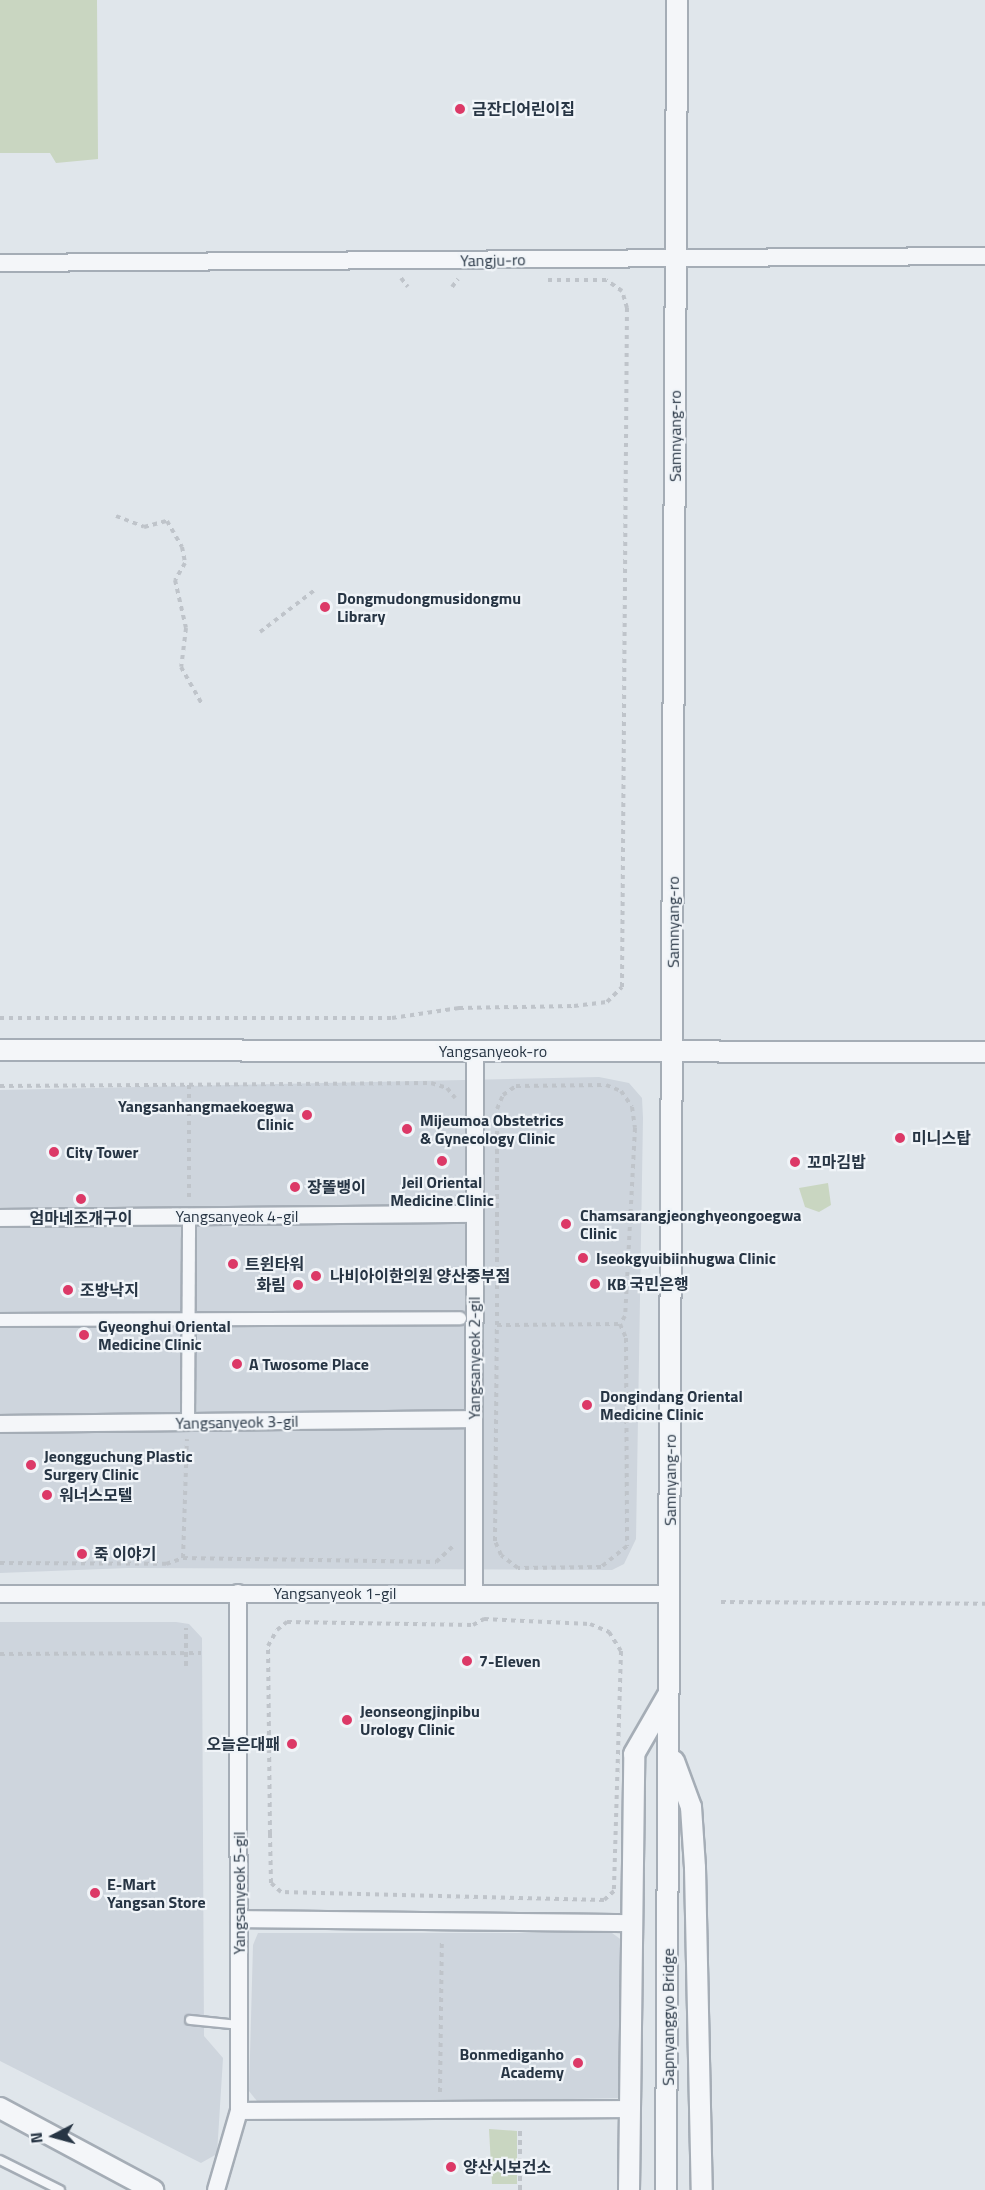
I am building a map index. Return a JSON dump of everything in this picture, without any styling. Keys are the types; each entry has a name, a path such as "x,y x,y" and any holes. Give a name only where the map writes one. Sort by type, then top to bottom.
{"street":[{"name":"Samnyang-ro","path":"669,1844 677,0"},
{"name":"Yangju-ro","path":"0,263 985,256"},
{"name":"Yangsanyeok-ro","path":"0,1050 985,1052"},
{"name":"Yangsanyeok 2-gil","path":"474,1593 475,1051"},
{"name":"Yangsanyeok 4-gil","path":"0,1218 189,1212 475,1214"},
{"path":"188,1423 189,1212"},
{"path":"0,1320 460,1318"},
{"name":"Yangsanyeok 3-gil","path":"0,1424 474,1419"},
{"name":"Yangsanyeok 5-gil","path":"216,2190 239,2111 238,1593"},
{"name":"Yangsanyeok 1-gil","path":"0,1594 670,1594"},
{"path":"630,2190 634,1754 670,1692"},
{"path":"669,1747 692,1817 702,2190"},
{"name":"Sapnyanggyo Bridge","path":"666,2190 669,1844"},
{"path":"239,1919 631,1923"},
{"path":"0,2108 153,2190"},
{"path":"239,2111 630,2109"}],"lane":[{"path":"190,2020 239,2025"},
{"path":"0,2160 60,2190"}],"path":[{"path":"0,1018 392,1018 459,1008 574,1006 607,1002 622,987 627,308 622,291 606,280"},
{"path":"116,516 144,527 167,520 182,547 185,563 175,580 186,628 181,666 202,704"},
{"path":"260,632 316,589"},
{"path":"0,1086 431,1083 447,1088"},
{"path":"606,1084 621,1091 632,1107 635,1128 626,1316 620,1324 626,1338 627,1546 601,1567 518,1568 501,1555 495,1541 497,1109 503,1095 516,1086 606,1084"},
{"path":"189,1085 189,1212"},
{"path":"497,1325 620,1324"},
{"path":"183,1558 188,1423"},
{"path":"0,1563 166,1564 183,1558 436,1562 454,1548 455,1537"},
{"path":"721,1602 985,1604"},
{"path":"616,1815 614,1891 604,1900 281,1892 271,1883 268,1646 287,1622 472,1625 484,1619 590,1624 609,1632 621,1651 619,1752"},
{"path":"186,1628 186,1666"},
{"path":"0,1654 201,1653"},
{"path":"440,2092 442,1936"},
{"path":"520,2127 520,2190"}],"shaded area":[{"path":"599,1077 629,1083 642,1098 636,1539 624,1564 612,1570 128,1568 0,1573 0,1090"},
{"name":"E-Mart Yangsan Store","path":"0,1622 176,1622 189,1624 202,1638 204,2036 223,2058 217,2154 201,2163 0,2061"},
{"path":"258,1933 612,1933 623,1941 622,2098 260,2105 249,2091 253,1945"}],"green space":[{"path":"0,0 97,0 98,159 56,163 50,153 0,153"},
{"path":"828,1183 831,1205 819,1212 805,1207 799,1188"},
{"path":"489,2129 517,2131 517,2184 492,2184"}],"place":[{"name":"금잔디어린이집","path":"460,109"},
{"name":"Dongmudongmusidongmu Library","path":"325,607"},
{"name":"Yangsanhangmaekoegwa Clinic","path":"307,1115"},
{"name":"Mijeumoa Obstetrics & Gynecology Clinic","path":"407,1129"},
{"name":"미니스탑","path":"900,1138"},
{"name":"City Tower","path":"54,1152"},
{"name":"Jeil Oriental Medicine Clinic","path":"442,1161"},
{"name":"꼬마김밥","path":"795,1162"},
{"name":"장똘뱅이","path":"295,1187"},
{"name":"엄마네조개구이","path":"81,1199"},
{"name":"Chamsarangjeonghyeongoegwa Clinic","path":"566,1224"},
{"name":"Iseokgyuibiinhugwa Clinic","path":"583,1258"},
{"name":"트윈타워","path":"233,1264"},
{"name":"나비아이한의원 양산중부점","path":"316,1276"},
{"name":"KB 국민은행","path":"595,1284"},
{"name":"화림","path":"298,1285"},
{"name":"조방낙지","path":"68,1290"},
{"name":"Gyeonghui Oriental Medicine Clinic","path":"84,1335"},
{"name":"A Twosome Place","path":"237,1364"},
{"name":"Dongindang Oriental Medicine Clinic","path":"587,1405"},
{"name":"Jeongguchung Plastic Surgery Clinic","path":"31,1465"},
{"name":"워너스모텔","path":"47,1495"},
{"name":"죽 이야기","path":"82,1554"},
{"name":"7-Eleven","path":"467,1661"},
{"name":"Jeonseongjinpibu Urology Clinic","path":"347,1720"},
{"name":"오늘은대패","path":"292,1744"},
{"name":"E-Mart Yangsan Store","path":"95,1893"},
{"name":"Bonmediganho Academy","path":"578,2063"},
{"name":"양산시보건소","path":"451,2167"}]}
